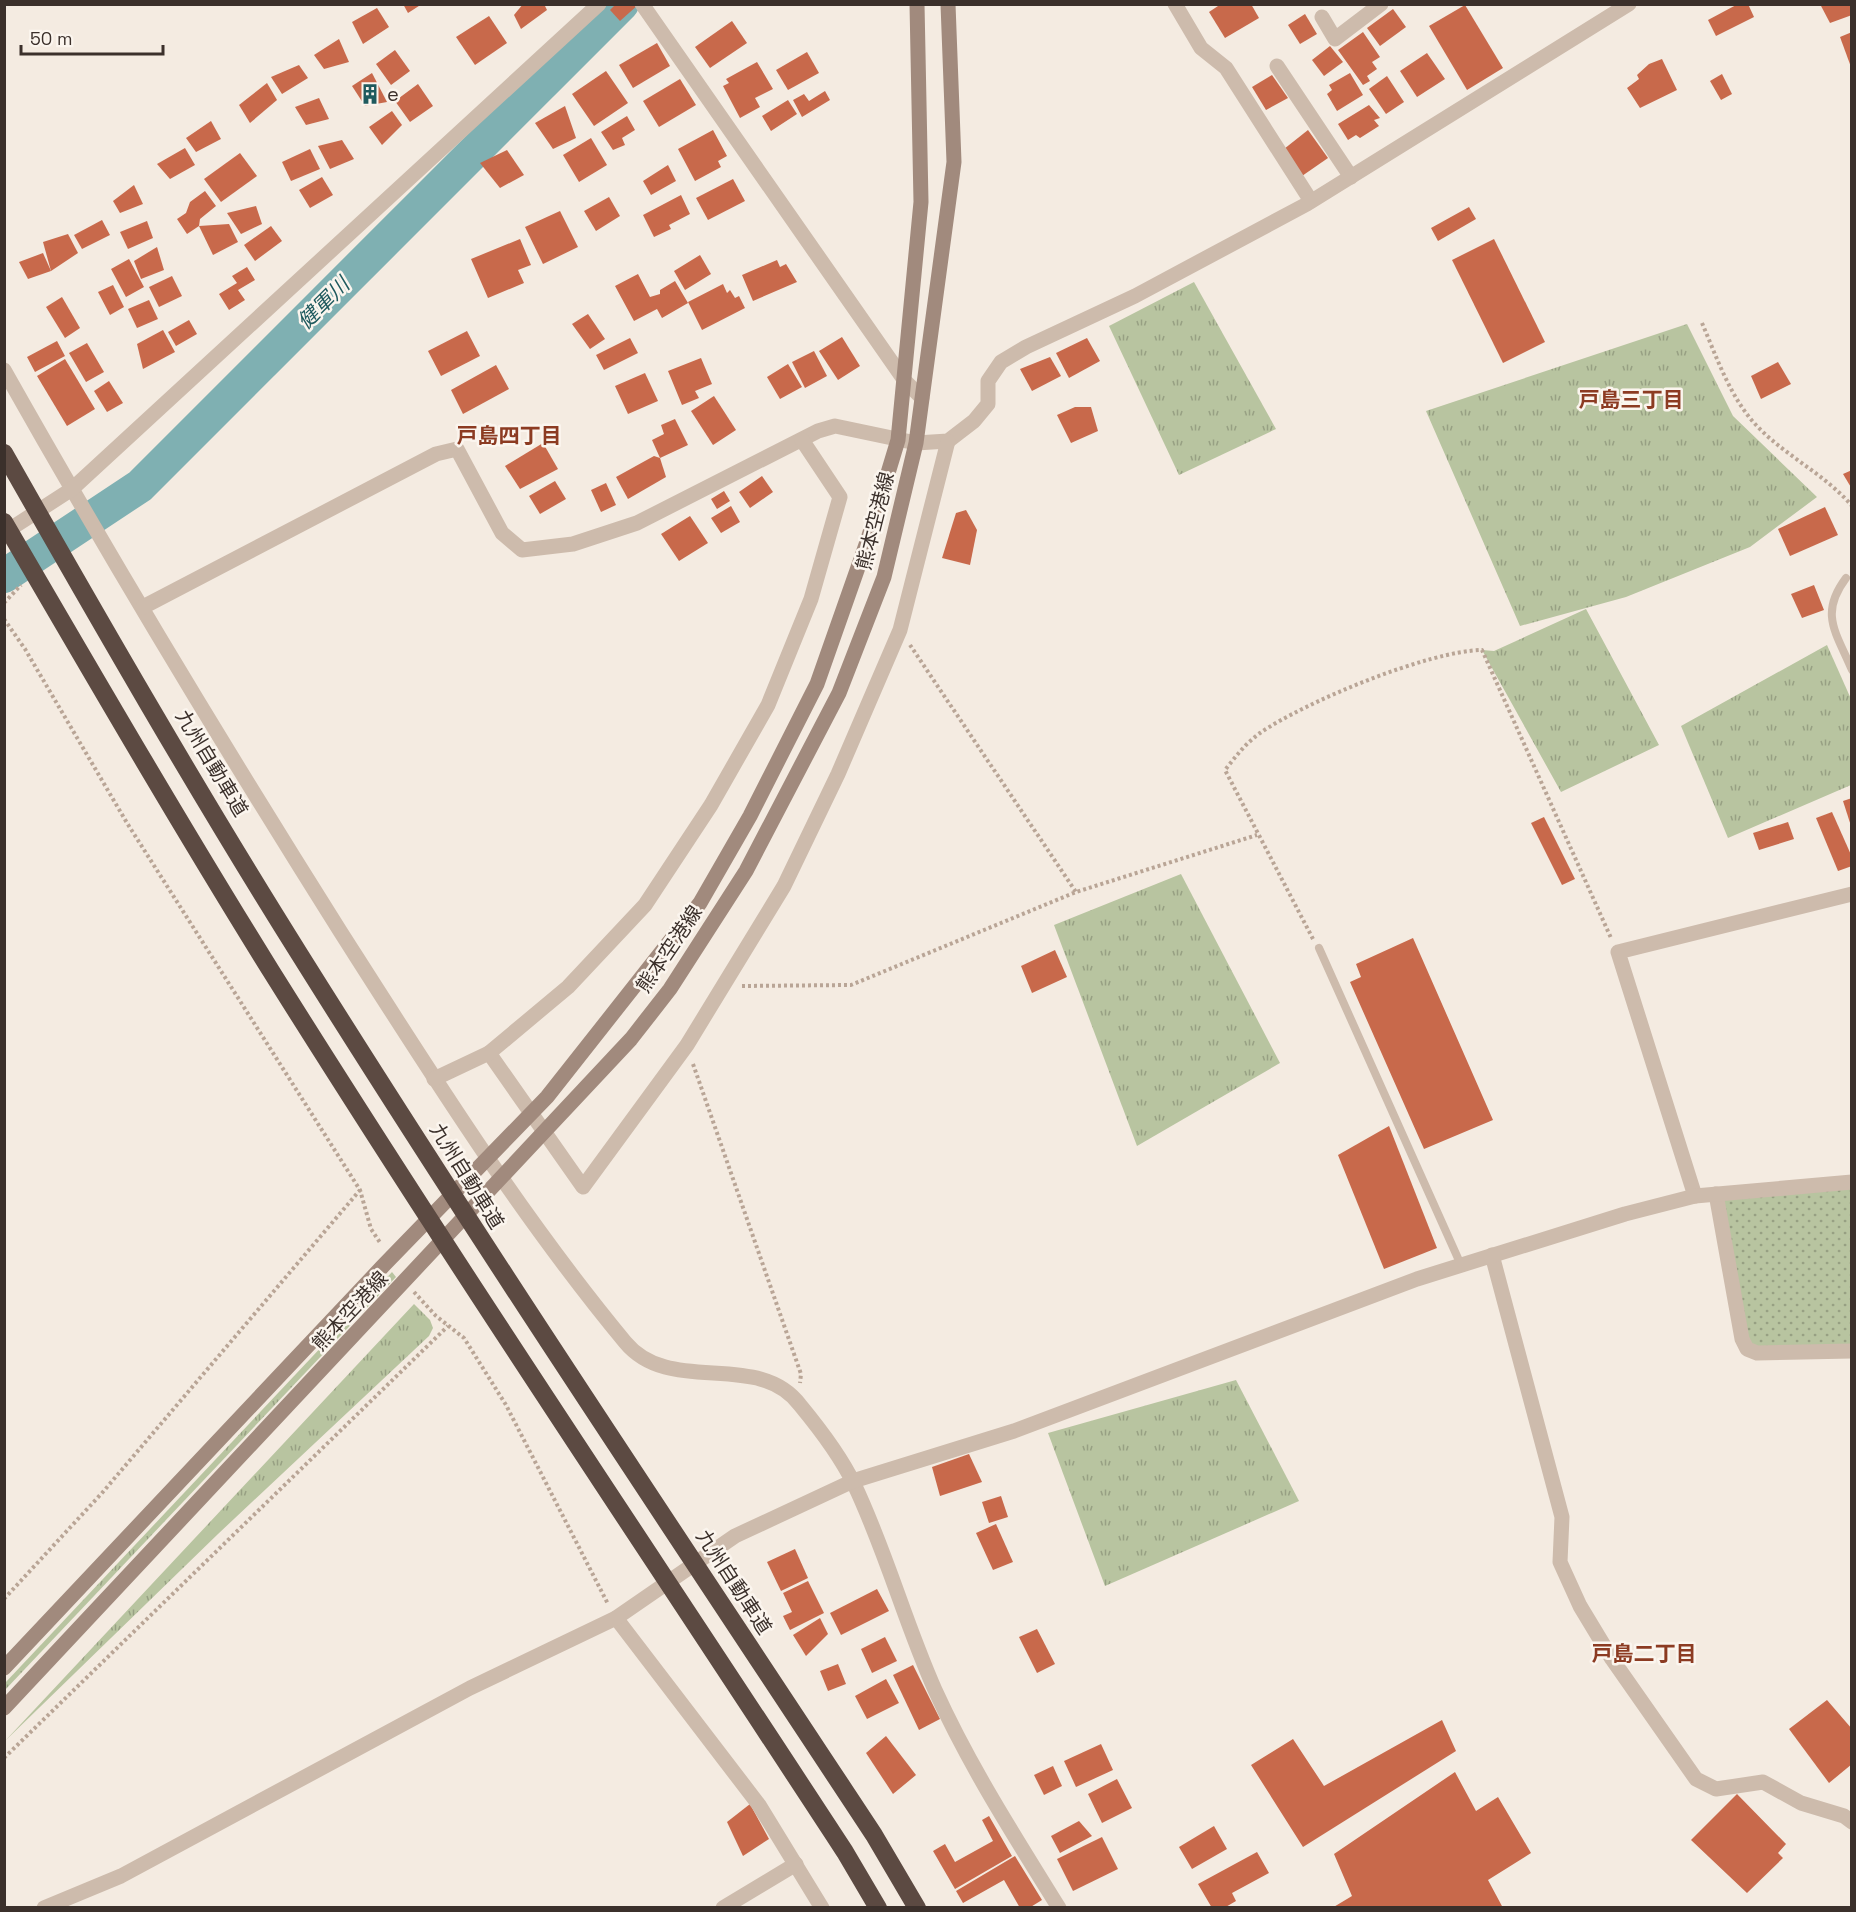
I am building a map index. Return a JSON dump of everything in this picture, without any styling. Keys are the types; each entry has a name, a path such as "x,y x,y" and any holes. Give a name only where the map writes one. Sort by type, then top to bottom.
{"highway":[{"name":"九州自動車道","path":"4,453 68,566 310,971 505,1277 874,1835 917,1908"},
{"path":"4,522 151,774 276,978 471,1286 838,1842 878,1908"}],"main road":[{"name":"熊本空港線","path":"4,1668 547,1096 700,903 750,816 817,684 868,539 898,440 921,202 917,4"},
{"name":"熊本空港線","path":"4,1708 358,1333 631,1039 670,989 746,871 839,693 861,639 884,577 916,443 954,162 948,4"}],"street":[{"path":"4,533 72,489 599,4"},
{"path":"642,4 905,381 922,398"},
{"path":"1175,4 1200,48 1226,68 1311,201"},
{"path":"1322,17 1335,39 1381,4"},
{"path":"143,607 436,454 457,449 502,533 522,550 573,544 637,523 818,431 835,426 916,443 948,441 974,421 988,404 988,381 1002,362 1026,347 1145,291 1311,201 1629,4"},
{"path":"1277,66 1351,177"},
{"path":"4,370 247,784 434,1079 548,1244 631,1349 659,1366 680,1372 753,1376 797,1399 853,1482 935,1690 993,1803 1059,1908"},
{"path":"434,1079 489,1053 568,987 645,905 711,805 768,705 811,599 840,497 802,440"},
{"path":"489,1053 583,1187 687,1045 784,886 838,774 900,630 948,441"},
{"path":"1695,1196 1618,952 1851,894"},
{"path":"44,1908 121,1876 470,1688 621,1614 735,1536 853,1482 1014,1431 1492,1255 1695,1196 1851,1182"},
{"path":"1716,1194 1742,1339 1747,1349 1757,1353 1851,1351"},
{"path":"1492,1255 1562,1517 1560,1562 1580,1606 1612,1659 1696,1779 1716,1789 1763,1782 1801,1803 1844,1816 1851,1822"},
{"path":"621,1614 759,1805 822,1908"},
{"path":"723,1908 796,1864"}],"lane":[{"path":"1846,578 1833,597 1831,615 1851,669"},
{"path":"1318,948 1461,1265"}],"path":[{"path":"1702,323 1724,375 1756,425 1790,455 1836,488 1851,507"},
{"path":"4,619 25,649 127,823 360,1190 371,1229 383,1247"},
{"path":"900,630 1076,892"},
{"path":"1318,948 1225,770 1241,749 1260,734 1296,713 1359,686 1449,653 1482,650 1618,952"},
{"path":"723,986 851,985 1076,892 1257,835"},
{"path":"687,1045 801,1374 797,1399"},
{"path":"4,1599 102,1493 360,1190"},
{"path":"413,1290 436,1316 464,1338 506,1405 621,1614"},
{"path":"4,1758 448,1326"}],"green space":[{"path":"1194,282 1276,429 1179,475 1109,326"},
{"path":"1687,324 1733,416 1817,497 1750,547 1626,597 1520,626 1426,411"},
{"path":"1586,609 1659,745 1561,792 1482,650 1494,651"},
{"path":"1827,645 1851,699 1851,785 1728,838 1681,726"},
{"path":"1181,874 1280,1063 1137,1146 1054,925"},
{"path":"1851,1180 1851,1351 1747,1349 1716,1194"},
{"path":"392,1272 396,1277 5,1690 5,1683"},
{"path":"414,1304 430,1320 433,1328 429,1336 218,1534 5,1741"},
{"path":"1236,1380 1299,1501 1105,1586 1048,1433"}],"building":[{"path":"403,4 422,4 408,13"},
{"path":"523,4 544,4 547,10 521,29 514,15"},
{"path":"616,4 639,4 620,21 610,10"},
{"path":"1221,4 1251,4 1259,18 1225,38 1209,12"},
{"path":"1738,4 1748,4 1754,17 1716,36 1708,20"},
{"path":"1820,4 1852,4 1852,15 1830,23"},
{"path":"1465,5 1503,68 1467,90 1429,26"},
{"path":"377,8 389,27 363,44 352,22"},
{"path":"1393,9 1406,27 1380,46 1367,28"},
{"path":"1305,14 1317,34 1300,44 1288,25"},
{"path":"489,16 507,43 475,65 456,37"},
{"path":"732,21 747,43 710,68 695,47"},
{"path":"1363,32 1380,57 1372,62 1377,69 1367,76 1370,81 1363,85 1338,50"},
{"path":"1852,32 1852,67 1851,67 1840,37"},
{"path":"339,39 349,62 324,69 314,55"},
{"path":"657,43 670,66 633,88 619,65"},
{"path":"1330,46 1343,62 1324,76 1312,60"},
{"path":"395,50 410,71 391,85 376,64"},
{"path":"807,52 819,73 788,90 776,70"},
{"path":"1427,53 1445,79 1417,97 1400,71"},
{"path":"1662,59 1677,90 1640,108 1627,88 1639,79 1637,75 1649,64"},
{"path":"757,62 773,89 755,98 760,107 740,118 723,86 729,83 726,79"},
{"path":"299,65 308,78 282,94 271,77"},
{"path":"606,71 628,103 594,126 572,94"},
{"name":"e","path":"372,73 387,102 365,106 352,86"},
{"path":"1350,73 1363,95 1337,111 1327,94 1332,90 1329,85"},
{"path":"1722,74 1732,94 1721,100 1710,81"},
{"path":"1272,75 1288,98 1266,110 1252,87"},
{"path":"1387,76 1404,102 1386,114 1369,89"},
{"path":"680,79 696,105 659,127 643,101"},
{"path":"267,83 277,100 250,123 239,105"},
{"path":"418,84 433,106 410,122 395,101"},
{"path":"825,91 830,100 802,117 793,100 804,94 809,101"},
{"path":"319,98 329,119 306,125 295,107"},
{"path":"788,100 797,114 771,131 762,116"},
{"path":"1369,105 1380,118 1374,120 1379,126 1360,138 1356,135 1348,140 1338,124"},
{"path":"565,106 576,138 553,149 535,123"},
{"path":"392,111 402,125 382,145 369,127"},
{"path":"627,116 635,130 622,138 625,145 613,150 601,132"},
{"path":"211,121 221,139 196,152 186,138"},
{"path":"713,130 727,156 718,161 721,167 695,181 678,149"},
{"path":"1308,130 1328,158 1302,176 1284,149"},
{"path":"591,138 607,165 579,182 563,155"},
{"path":"342,140 354,159 330,169 318,146"},
{"path":"185,148 195,165 170,179 157,164"},
{"path":"310,149 320,169 291,181 282,162"},
{"path":"507,150 524,175 500,188 480,163"},
{"path":"240,153 257,176 221,202 204,179"},
{"path":"668,165 676,181 651,195 643,181"},
{"path":"322,177 333,195 310,208 299,190"},
{"path":"733,179 745,201 708,220 696,198"},
{"path":"134,185 143,204 120,213 113,201"},
{"path":"205,191 216,206 200,219 199,226 187,234 177,219 186,213 190,202"},
{"path":"681,195 690,214 669,225 671,229 654,237 643,215"},
{"path":"609,197 620,216 596,231 584,211"},
{"path":"256,206 262,224 241,234 227,213"},
{"path":"1469,207 1476,219 1438,241 1431,228"},
{"path":"560,211 578,247 543,264 525,227"},
{"path":"102,220 110,235 82,249 74,235"},
{"path":"147,221 153,238 128,249 120,232"},
{"path":"229,224 238,242 213,255 199,226"},
{"path":"271,226 282,241 255,261 244,245"},
{"path":"68,234 78,253 51,271 43,242"},
{"path":"520,239 531,265 518,270 524,283 488,298 471,259"},
{"path":"1494,239 1545,342 1503,363 1452,260"},
{"path":"157,247 164,270 141,279 134,261"},
{"path":"43,253 51,271 28,279 19,262"},
{"path":"700,255 711,274 685,290 674,271"},
{"path":"129,259 144,287 126,297 111,269"},
{"path":"777,260 780,267 786,264 797,282 753,301 742,275"},
{"path":"247,267 255,280 238,290 245,300 229,310 219,294 237,283 232,276"},
{"path":"638,274 650,297 660,294 660,290 675,281 688,303 662,318 657,309 634,321 615,286"},
{"path":"172,276 182,296 159,307 149,287"},
{"path":"723,284 727,293 730,290 735,298 739,296 745,308 702,330 688,302"},
{"path":"113,285 124,307 110,315 98,292"},
{"path":"62,297 80,328 65,338 46,307"},
{"path":"149,300 158,319 137,328 128,309"},
{"path":"588,314 605,339 590,349 572,324"},
{"path":"189,320 197,334 176,346 168,332"},
{"path":"163,330 175,352 143,369 137,344"},
{"path":"467,331 480,356 441,376 428,351"},
{"path":"842,337 860,366 838,380 819,351"},
{"path":"630,338 638,353 604,370 596,355"},
{"path":"1087,338 1100,361 1069,378 1056,353"},
{"path":"57,341 65,356 35,372 27,357"},
{"path":"87,343 104,372 86,382 69,353"},
{"path":"814,351 827,376 805,388 792,362"},
{"path":"1050,357 1061,376 1032,391 1020,369"},
{"path":"701,358 712,384 695,391 699,398 682,405 668,371"},
{"path":"65,359 95,409 67,426 37,376"},
{"path":"1778,362 1791,384 1761,399 1751,376"},
{"path":"788,364 802,387 780,399 767,377"},
{"path":"496,365 509,389 463,414 451,390"},
{"path":"645,373 658,401 628,414 615,386"},
{"path":"109,381 123,403 107,412 94,391"},
{"path":"714,396 736,430 713,445 691,411"},
{"path":"1075,407 1091,407 1098,431 1071,443 1057,415"},
{"path":"675,419 688,445 660,458 652,440 664,434 661,425"},
{"path":"543,443 558,469 520,489 505,466"},
{"path":"654,456 660,458 666,477 628,499 616,477"},
{"path":"1852,470 1852,489 1843,474"},
{"path":"762,476 773,492 750,508 739,492"},
{"path":"555,481 566,499 540,514 529,496"},
{"path":"606,483 616,505 601,512 591,490"},
{"path":"724,491 730,501 717,509 711,499"},
{"path":"731,506 740,522 721,533 711,518"},
{"path":"1825,507 1838,535 1790,556 1778,529"},
{"path":"966,510 977,530 970,565 942,558 956,513"},
{"path":"690,516 708,543 679,561 661,534"},
{"path":"1814,585 1824,610 1802,618 1791,594"},
{"path":"1852,798 1852,826 1851,826 1843,801"},
{"path":"1832,812 1852,857 1852,866 1838,871 1816,818"},
{"path":"1544,817 1575,879 1562,885 1531,823"},
{"path":"1788,822 1794,839 1759,850 1753,833"},
{"path":"1413,938 1493,1120 1424,1149 1350,982 1361,977 1356,964"},
{"path":"1055,950 1067,977 1032,993 1021,966"},
{"path":"1389,1126 1437,1248 1384,1269 1338,1155"},
{"path":"969,1454 982,1482 940,1496 932,1467"},
{"path":"1001,1496 1008,1517 989,1523 982,1502"},
{"path":"996,1524 1013,1562 993,1570 976,1533"},
{"path":"795,1549 808,1578 781,1591 767,1562"},
{"path":"808,1581 824,1613 790,1630 783,1616 792,1612 783,1593"},
{"path":"877,1589 889,1611 841,1635 830,1613"},
{"path":"820,1618 828,1634 806,1656 793,1635"},
{"path":"1037,1629 1055,1664 1037,1673 1019,1637"},
{"path":"885,1637 897,1661 872,1673 861,1649"},
{"path":"838,1664 846,1684 828,1691 820,1671"},
{"path":"913,1665 940,1719 919,1730 893,1675"},
{"path":"886,1679 899,1703 867,1719 855,1696"},
{"path":"1827,1700 1852,1729 1852,1764 1829,1783 1789,1729"},
{"path":"1442,1720 1456,1751 1303,1847 1251,1765 1293,1739 1324,1786"},
{"path":"886,1736 916,1775 893,1794 866,1753"},
{"path":"1101,1744 1113,1770 1076,1787 1064,1761"},
{"path":"1053,1766 1062,1786 1044,1795 1034,1775"},
{"path":"1455,1772 1476,1811 1498,1797 1531,1853 1488,1880 1503,1908 1332,1908 1352,1896 1334,1854"},
{"path":"1117,1779 1132,1808 1102,1823 1088,1794"},
{"path":"1737,1794 1786,1844 1778,1853 1783,1858 1747,1893 1691,1840"},
{"path":"750,1804 769,1839 743,1856 727,1822"},
{"path":"989,1816 1012,1856 955,1889 933,1851 945,1844 955,1862 993,1841 982,1820"},
{"path":"1079,1821 1092,1836 1060,1853 1051,1836"},
{"path":"1214,1826 1227,1849 1192,1869 1179,1847"},
{"path":"1102,1837 1118,1869 1073,1891 1057,1859"},
{"path":"1257,1852 1269,1873 1232,1893 1236,1901 1224,1908 1212,1908 1198,1884"},
{"path":"1015,1856 1042,1900 1029,1908 1020,1908 1004,1880 963,1903 956,1891"}],"waterway":[{"name":"健軍川","path":"4,576 140,486 622,4"}],"place":[{"name":"e","path":"370,94"}],"district":[{"name":"戸島三丁目","path":"1631,399"},
{"name":"戸島四丁目","path":"509,435"},
{"name":"戸島二丁目","path":"1644,1653"}]}
